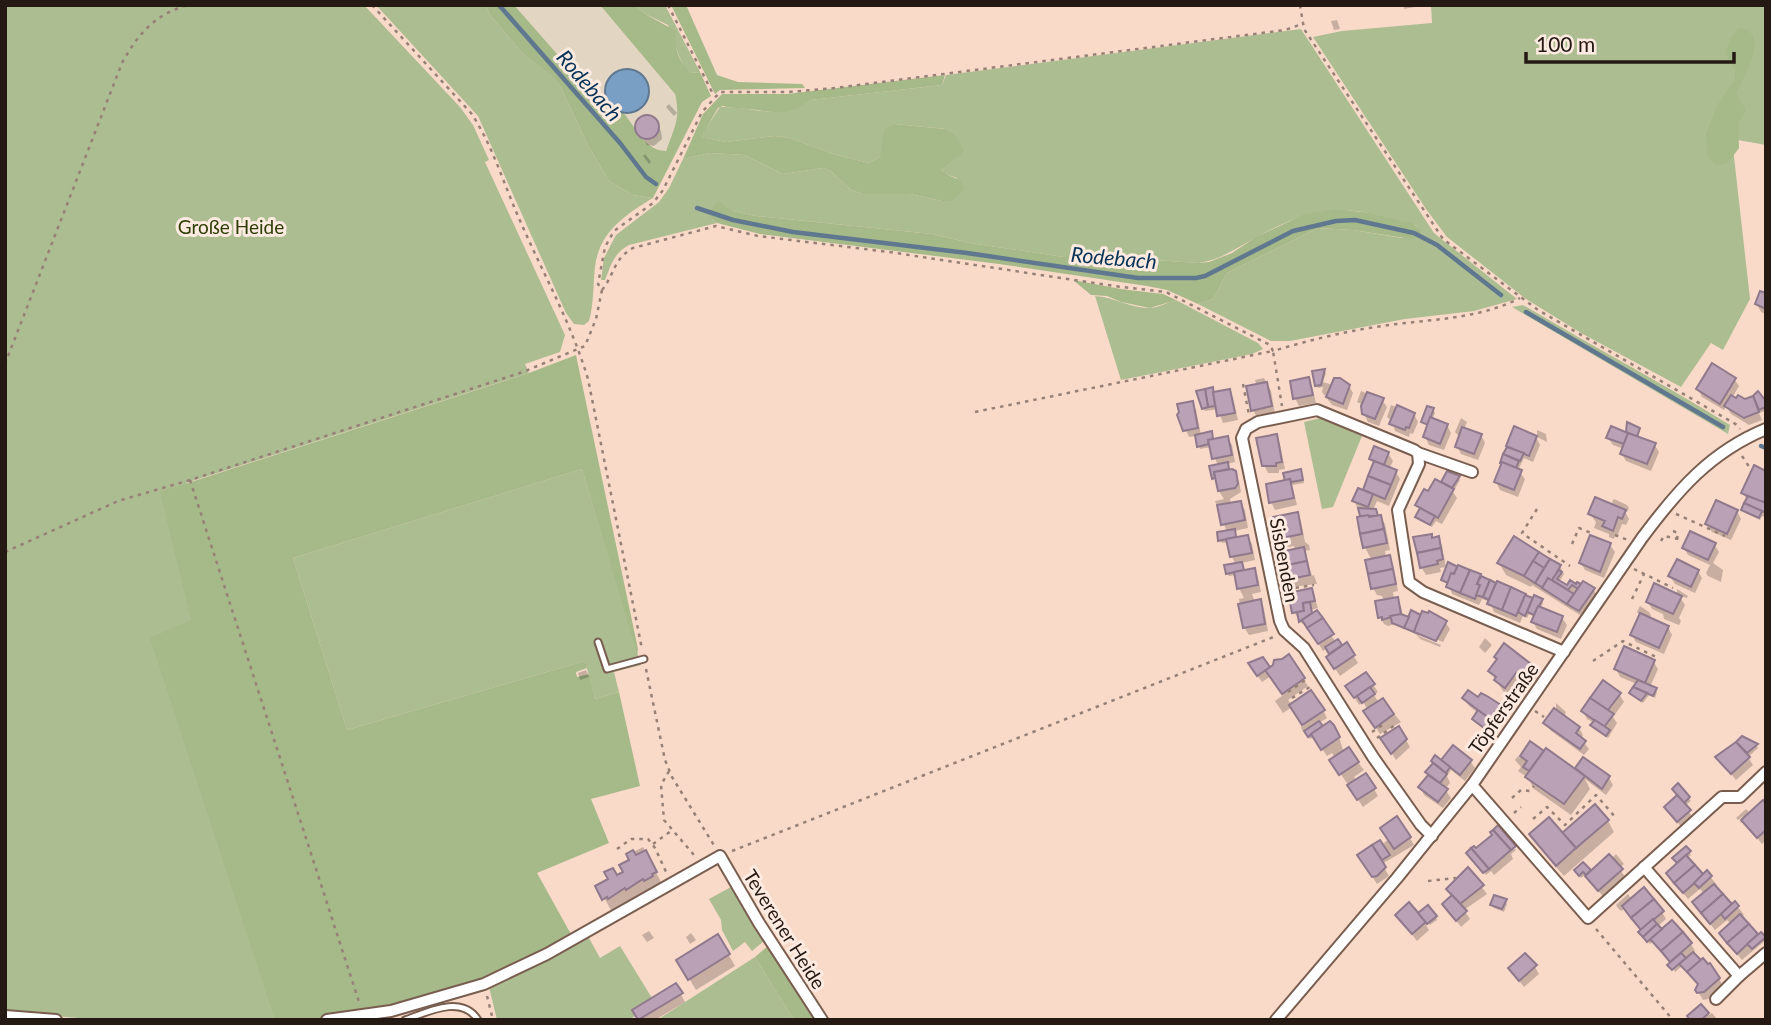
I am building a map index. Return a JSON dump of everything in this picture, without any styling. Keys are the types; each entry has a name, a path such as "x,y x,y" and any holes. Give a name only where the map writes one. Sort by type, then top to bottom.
{"street":[{"path":"1250,425 1317,410 1400,443 1418,453 1472,472"},
{"name":"Sisbenden","path":"1250,425 1242,438 1280,621 1284,630 1304,648 1365,746 1421,825 1432,836"},
{"name":"Töpferstraße","path":"1276,1020 1472,785 1664,509 1701,468 1745,438 1766,429"},
{"path":"1418,453 1419,464 1398,510 1409,582 1423,592 1564,652"},
{"path":"1472,785 1588,918 1722,797 1740,797 1764,778"},
{"path":"327,1020 391,1011 484,984 547,954 720,856"},
{"name":"Teverener Heide","path":"720,856 759,923 822,1020"},
{"path":"1644,867 1739,976"},
{"path":"1716,999 1766,953"},
{"path":"5,1016 56,1020"}],"lane":[{"path":"598,642 607,669 644,659"},
{"path":"405,1020 453,1006 468,1010 478,1020"}],"path":[{"path":"5,364 122,63 146,28 169,11 188,5"},
{"path":"372,5 471,113 480,127 579,349 588,379 659,739 669,770 720,856 1284,630"},
{"path":"668,5 715,96"},
{"path":"1300,5 1302,24 1443,239 1520,298 1737,425 1745,438"},
{"path":"602,290 598,284 605,247 614,231 658,197 702,112 720,92 788,92 835,88 1285,30 1302,24"},
{"path":"5,552 118,501 523,372 579,349 585,346 596,319 602,290 621,254 633,248 716,226 758,236 1166,292 1270,345 1284,416"},
{"path":"975,412 1387,325 1472,314 1504,306 1520,298"},
{"path":"1243,384 1250,425"},
{"path":"190,480 364,1015"},
{"path":"1537,509 1522,533 1570,566"},
{"path":"1664,509 1726,536"},
{"path":"1572,544 1579,528 1591,533"},
{"path":"1673,531 1678,533 1677,539"},
{"path":"1661,541 1664,536 1683,540"},
{"path":"1624,564 1673,588"},
{"path":"1632,599 1644,574"},
{"path":"1273,591 1314,585"},
{"path":"1593,661 1623,641 1656,657"},
{"path":"1288,692 1321,674"},
{"path":"1292,698 1321,674"},
{"path":"1365,746 1395,725"},
{"path":"669,770 663,778 660,794 664,820 704,865"},
{"path":"1512,798 1521,790 1530,791 1534,786"},
{"path":"1533,819 1547,807 1565,825 1596,795 1616,818"},
{"path":"653,844 671,831"},
{"path":"617,849 632,839 648,839 653,844 671,884"},
{"path":"1429,881 1456,878"},
{"path":"1588,918 1673,1020"},
{"path":"484,984 493,1020"}],"shaded area":[{"path":"514,5 600,5 675,94 678,122 665,151 647,142 623,112 597,94 586,92 572,71"}],"green space":[{"name":"Große Heide","path":"5,5 364,5 460,107 473,125 489,160 485,162 565,335 560,352 525,364 529,373 186,483 291,1020 102,1020 5,1012"},
{"path":"376,5 486,5 490,15 524,55 553,75 609,181 633,195 653,198 623,218 602,244 595,267 591,314 584,325 574,324 566,313 478,116"},
{"path":"486,5 514,5 572,71 586,92 613,103 645,141 658,150 666,151 677,117 675,94 600,5 635,5 645,14 676,31 676,49 680,60 692,73 700,72 711,96 702,102 653,198 633,195 609,181 589,147 560,86 552,75 524,55 490,15"},
{"path":"635,5 665,5 700,72 692,73 685,68 668,25 645,14"},
{"path":"671,5 686,5 717,75 738,82 802,84 805,88 720,90 715,94"},
{"path":"1431,5 1766,5 1766,145 1732,139 1750,299 1723,350 1711,343 1681,387 1581,333 1526,299 1447,237 1313,37 1342,31 1432,23"},
{"path":"1739,28 1748,31 1753,37 1754,46 1749,66 1736,93 1745,113 1738,122 1739,148 1728,163 1717,165 1708,157 1706,134 1717,106 1735,79 1735,70 1725,53 1731,37"},
{"path":"1301,29 1434,233 1517,299 1474,311 1405,319 1290,341 1271,341 1198,304 1213,299 1227,273 1318,228 1353,230 1402,238 1422,234 1417,227 1409,223 1371,213 1337,210 1306,215 1222,256 1199,263 1064,257 970,243 932,234 756,216 733,211 725,206 712,219 717,223 629,245 616,256 605,280 601,280 604,258 616,235 659,202 683,159 710,153 745,155 783,174 823,168 831,171 851,190 863,194 910,194 942,201 957,178 945,174 941,169 946,129 894,124 880,157 869,163 833,154 790,138 775,136 726,142 700,137 720,107 777,112 799,107 811,100 942,85 946,75"},
{"path":"945,75 942,85 811,100 785,112 723,106 718,108 701,137 726,142 775,136 790,138 833,154 869,163 880,157 884,130 894,124 946,129 957,137 964,150 941,169 963,185 964,189 953,201 910,194 863,194 851,190 831,171 823,168 783,174 745,155 710,153 683,159 703,114 722,94 787,94"},
{"path":"718,201 733,211 756,216 932,234 970,243 1064,257 1209,262 1232,253 1256,237 1305,214 1336,209 1371,213 1412,223 1422,234 1411,239 1353,230 1318,228 1227,273 1213,299 1198,304 1167,290 1147,286 760,234 717,223 709,213"},
{"path":"1073,280 1163,294 1176,300 1150,308 1107,296 1091,295"},
{"path":"1095,296 1149,308 1176,300 1258,343 1263,349 1252,354 1121,380"},
{"path":"1523,305 1730,425 1728,434 1512,307"},
{"path":"576,355 637,654 582,469 293,558 347,730 585,661 587,668 576,672 577,677 589,674 595,699 619,692 640,786 591,799 609,843 537,873 572,936 492,976 455,990 379,1010 275,1020 150,638 191,620 160,492 529,373"},
{"path":"1320,418 1362,436 1333,507 1322,509 1304,422"},
{"path":"582,469 641,665 614,672 619,692 595,699 585,661 347,730 293,558"},
{"path":"731,887 764,941 752,951 745,942 733,951 709,899"},
{"path":"589,938 600,958 620,946 652,998 632,1010 635,1016 629,1020 497,1020 489,987"},
{"path":"769,945 817,1020 794,1020 755,957"},
{"path":"755,957 794,1020 657,1020"}],"water":[{"path":"627,69 642,76 649,91 642,106 627,113 612,106 605,91 612,76"}],"building":[{"path":"647,115 656,118 659,127 656,136 647,139 638,136 635,127 638,118"},
{"path":"1760,291 1766,293 1766,309 1755,304"},
{"path":"1712,363 1736,378 1720,404 1696,389"},
{"path":"1325,369 1321,385 1315,386 1312,371"},
{"path":"1309,377 1313,395 1293,399 1290,381"},
{"path":"1334,378 1340,378 1350,385 1343,404 1326,397"},
{"path":"1267,382 1272,406 1251,411 1246,386"},
{"path":"1213,387 1215,406 1208,407 1205,389"},
{"path":"1205,389 1208,407 1202,409 1196,391"},
{"path":"1230,389 1235,413 1217,416 1213,392"},
{"path":"1758,391 1766,401 1766,407 1759,410 1753,396"},
{"path":"1367,392 1384,398 1375,419 1362,414 1361,406"},
{"path":"1731,395 1745,399 1753,396 1759,412 1744,418 1724,406"},
{"path":"1193,401 1198,428 1183,431 1177,415 1177,404"},
{"path":"1397,405 1415,413 1409,428 1406,427 1405,430 1389,424"},
{"path":"1427,406 1434,408 1428,425 1421,422"},
{"path":"1430,417 1448,424 1440,444 1423,437"},
{"path":"1627,422 1640,428 1637,437 1626,432"},
{"path":"1514,426 1537,436 1529,456 1506,446"},
{"path":"1611,426 1628,433 1624,444 1606,438"},
{"path":"1462,427 1482,434 1474,454 1455,447"},
{"path":"1212,431 1213,439 1208,440 1209,444 1197,447 1195,435"},
{"path":"1628,433 1656,443 1647,464 1620,454"},
{"path":"1277,434 1282,462 1276,463 1276,466 1262,466 1256,438"},
{"path":"1228,436 1232,455 1212,459 1208,440"},
{"path":"1374,446 1389,452 1384,465 1369,459"},
{"path":"1507,447 1524,453 1520,461 1503,454"},
{"path":"1503,454 1519,461 1516,468 1500,463"},
{"path":"1374,461 1397,470 1391,485 1368,476"},
{"path":"1228,462 1229,469 1214,472 1215,478 1212,479 1209,466"},
{"path":"1502,462 1522,470 1514,490 1494,482"},
{"path":"1754,465 1766,471 1766,498 1763,503 1741,493"},
{"path":"1232,469 1236,471 1238,484 1235,488 1218,491 1214,472"},
{"path":"1301,469 1303,480 1285,481 1283,473"},
{"path":"1447,471 1460,476 1452,488 1441,482"},
{"path":"1368,476 1391,485 1385,499 1363,490"},
{"path":"1290,479 1294,498 1269,503 1266,484"},
{"path":"1435,479 1454,489 1438,518 1415,505 1424,489 1428,491"},
{"path":"1358,488 1373,494 1368,507 1352,501"},
{"path":"1748,496 1766,503 1766,513 1744,503"},
{"path":"1595,497 1626,510 1622,519 1618,517 1613,531 1602,526 1605,521 1588,514"},
{"path":"1716,500 1738,510 1727,534 1705,524"},
{"path":"1241,501 1245,520 1221,525 1217,505"},
{"path":"1744,503 1762,511 1759,518 1741,510"},
{"path":"1358,508 1376,509 1378,516 1360,516"},
{"path":"1420,508 1435,516 1430,525 1415,517"},
{"path":"1298,512 1302,534 1277,539 1273,517"},
{"path":"1381,515 1384,529 1360,534 1357,517"},
{"path":"1235,529 1236,537 1218,541 1217,532"},
{"path":"1384,529 1387,543 1363,548 1360,534"},
{"path":"1690,531 1716,543 1708,560 1682,548"},
{"path":"1432,534 1432,538 1439,536 1441,548 1417,553 1413,537"},
{"path":"1248,535 1252,553 1230,557 1226,539"},
{"path":"1590,535 1611,543 1600,572 1579,563"},
{"path":"1514,536 1539,552 1524,576 1497,563"},
{"path":"1304,547 1307,561 1283,566 1280,552"},
{"path":"1441,548 1443,559 1437,561 1438,564 1420,568 1417,553"},
{"path":"1539,552 1550,559 1544,568 1533,561"},
{"path":"1390,555 1393,569 1368,574 1365,560"},
{"path":"1550,559 1561,565 1552,581 1548,578 1543,588 1535,583"},
{"path":"1677,559 1699,570 1691,587 1668,576"},
{"path":"1307,561 1310,575 1285,580 1283,566"},
{"path":"1533,561 1544,568 1535,583 1524,576"},
{"path":"1242,562 1244,570 1226,574 1224,565"},
{"path":"1448,562 1458,567 1448,583 1441,580"},
{"path":"1458,565 1470,570 1460,593 1446,587 1451,573 1454,574"},
{"path":"1255,568 1258,585 1237,589 1234,572"},
{"path":"1393,569 1396,584 1371,589 1368,574"},
{"path":"1470,570 1481,574 1475,599 1460,593"},
{"path":"1559,570 1562,572 1557,579 1567,585 1570,580 1576,584 1577,582 1581,584 1578,589 1572,585 1568,590 1552,580"},
{"path":"1481,576 1490,580 1483,597 1476,595"},
{"path":"1548,578 1574,594 1567,604 1542,588"},
{"path":"1490,580 1496,583 1489,600 1483,597"},
{"path":"1497,581 1511,587 1502,610 1487,604"},
{"path":"1583,581 1595,588 1579,611 1567,604"},
{"path":"1654,583 1682,596 1673,614 1646,602"},
{"path":"1511,587 1526,594 1516,616 1502,610"},
{"path":"1312,588 1315,601 1303,603 1304,611 1292,613 1288,593"},
{"path":"1525,595 1533,598 1525,616 1518,612"},
{"path":"1534,595 1543,599 1534,615 1527,612"},
{"path":"1398,597 1401,614 1382,620 1382,617 1378,618 1375,601"},
{"path":"1261,599 1265,624 1243,628 1238,604"},
{"path":"1310,602 1312,613 1299,622 1297,612 1304,611 1303,603"},
{"path":"1538,606 1563,616 1557,632 1531,622"},
{"path":"1317,610 1323,618 1307,628 1302,620"},
{"path":"1411,610 1421,615 1414,632 1404,628"},
{"path":"1422,611 1429,611 1447,621 1436,641 1414,632"},
{"path":"1640,613 1669,626 1659,648 1630,635"},
{"path":"1401,614 1409,617 1404,628 1392,623 1390,616"},
{"path":"1323,618 1334,634 1318,644 1307,628"},
{"path":"1338,639 1342,645 1329,654 1325,647"},
{"path":"1347,642 1355,655 1334,669 1326,657"},
{"path":"1504,643 1531,664 1521,677 1516,673 1505,688 1494,680 1496,677 1488,671"},
{"path":"1624,646 1655,660 1645,683 1614,669"},
{"path":"1289,654 1305,678 1282,694 1265,670 1273,665 1274,660"},
{"path":"1263,657 1270,667 1257,676 1248,663"},
{"path":"1366,672 1375,684 1354,698 1345,686"},
{"path":"1603,680 1621,693 1608,710 1590,698"},
{"path":"1638,680 1657,688 1653,696 1633,687"},
{"path":"1370,687 1375,694 1362,703 1357,696"},
{"path":"1633,687 1647,693 1641,701 1629,693"},
{"path":"1311,690 1325,710 1302,725 1289,705"},
{"path":"1468,690 1478,697 1481,693 1501,705 1490,719 1462,698"},
{"path":"1383,698 1394,714 1375,728 1363,711"},
{"path":"1590,698 1614,714 1604,727 1581,711"},
{"path":"1554,708 1580,727 1576,733 1586,741 1580,749 1543,723"},
{"path":"1478,710 1490,719 1484,728 1472,719"},
{"path":"1595,720 1610,730 1606,736 1590,725"},
{"path":"1319,721 1323,726 1308,737 1304,731"},
{"path":"1330,721 1340,737 1321,750 1311,734"},
{"path":"1399,726 1407,739 1391,754 1380,738"},
{"path":"1742,736 1758,744 1747,753 1736,742"},
{"path":"1530,741 1544,751 1529,771 1523,767 1527,761 1520,756"},
{"path":"1736,742 1750,757 1731,774 1715,757"},
{"path":"1453,745 1472,760 1460,775 1441,760"},
{"path":"1349,747 1359,762 1339,775 1329,760"},
{"path":"1546,748 1585,776 1564,804 1525,777"},
{"path":"1435,755 1450,767 1446,773 1431,761"},
{"path":"1583,757 1610,776 1602,789 1575,768"},
{"path":"1433,763 1447,774 1440,783 1425,772"},
{"path":"1366,773 1376,788 1357,800 1347,785"},
{"path":"1428,775 1448,789 1438,802 1418,787"},
{"path":"1678,783 1690,797 1684,803 1672,789"},
{"path":"1677,795 1691,810 1677,822 1664,807"},
{"path":"1763,800 1766,803 1766,830 1757,838 1741,820"},
{"path":"1595,804 1609,820 1576,848 1562,833"},
{"path":"1397,816 1411,837 1394,849 1380,828"},
{"path":"1549,817 1576,848 1556,866 1529,834"},
{"path":"1498,825 1516,846 1511,850 1493,830"},
{"path":"1493,830 1511,850 1489,869 1471,848 1476,848 1492,835 1490,832"},
{"path":"1380,840 1390,855 1382,860 1372,845"},
{"path":"1372,845 1386,867 1372,877 1357,855"},
{"path":"1686,846 1691,851 1677,863 1672,858"},
{"path":"1471,848 1489,869 1483,873 1466,853"},
{"path":"633,850 636,855 646,850 657,872 644,881 643,879 602,900 595,886 608,879 604,872 613,868 617,875 623,872 619,865 629,860 626,854"},
{"path":"1609,854 1623,869 1598,891 1585,876"},
{"path":"1686,855 1695,865 1674,883 1666,873"},
{"path":"1583,862 1591,870 1586,875 1583,872 1579,876 1574,870"},
{"path":"1695,865 1704,875 1683,893 1674,883"},
{"path":"1468,867 1484,885 1460,904 1446,889"},
{"path":"1707,870 1712,876 1699,888 1694,883"},
{"path":"1714,884 1723,894 1701,913 1692,902"},
{"path":"1644,887 1654,899 1631,918 1622,906"},
{"path":"1723,894 1732,904 1710,924 1701,913"},
{"path":"1452,895 1467,911 1456,921 1442,904"},
{"path":"1494,895 1507,899 1502,909 1490,905"},
{"path":"1654,899 1664,911 1641,930 1631,918"},
{"path":"1735,901 1739,906 1725,919 1721,914"},
{"path":"1409,902 1426,922 1412,934 1395,915"},
{"path":"1428,905 1437,916 1427,924 1418,913"},
{"path":"1740,914 1749,924 1727,943 1719,933"},
{"path":"1653,919 1657,924 1643,937 1638,932"},
{"path":"1672,920 1683,932 1661,951 1650,939"},
{"path":"1657,924 1662,929 1647,942 1643,937"},
{"path":"1749,924 1758,934 1737,954 1727,943"},
{"path":"1683,932 1692,943 1670,962 1661,951"},
{"path":"1761,932 1766,937 1752,949 1747,944"},
{"path":"718,934 730,954 688,980 676,960"},
{"path":"1693,952 1701,960 1687,972 1679,964"},
{"path":"1525,953 1537,965 1519,981 1508,968"},
{"path":"1681,953 1686,958 1672,970 1667,965"},
{"path":"1703,958 1720,978 1704,992 1697,993 1695,990 1698,984 1687,972"},
{"path":"676,983 683,993 638,1020 632,1010"},
{"path":"1701,1004 1709,1013 1701,1020 1690,1020 1687,1016"}],"waterway":[{"name":"Rodebach","path":"499,5 620,143 646,177 656,184"},
{"name":"Rodebach","path":"697,208 733,220 793,232 967,253 1138,278 1205,276 1293,231 1336,221 1355,220 1414,233 1437,245 1501,295"},
{"name":"Rodebach","path":"1526,312 1723,427"},
{"name":"Rodebach","path":"1761,446 1766,448"}]}
